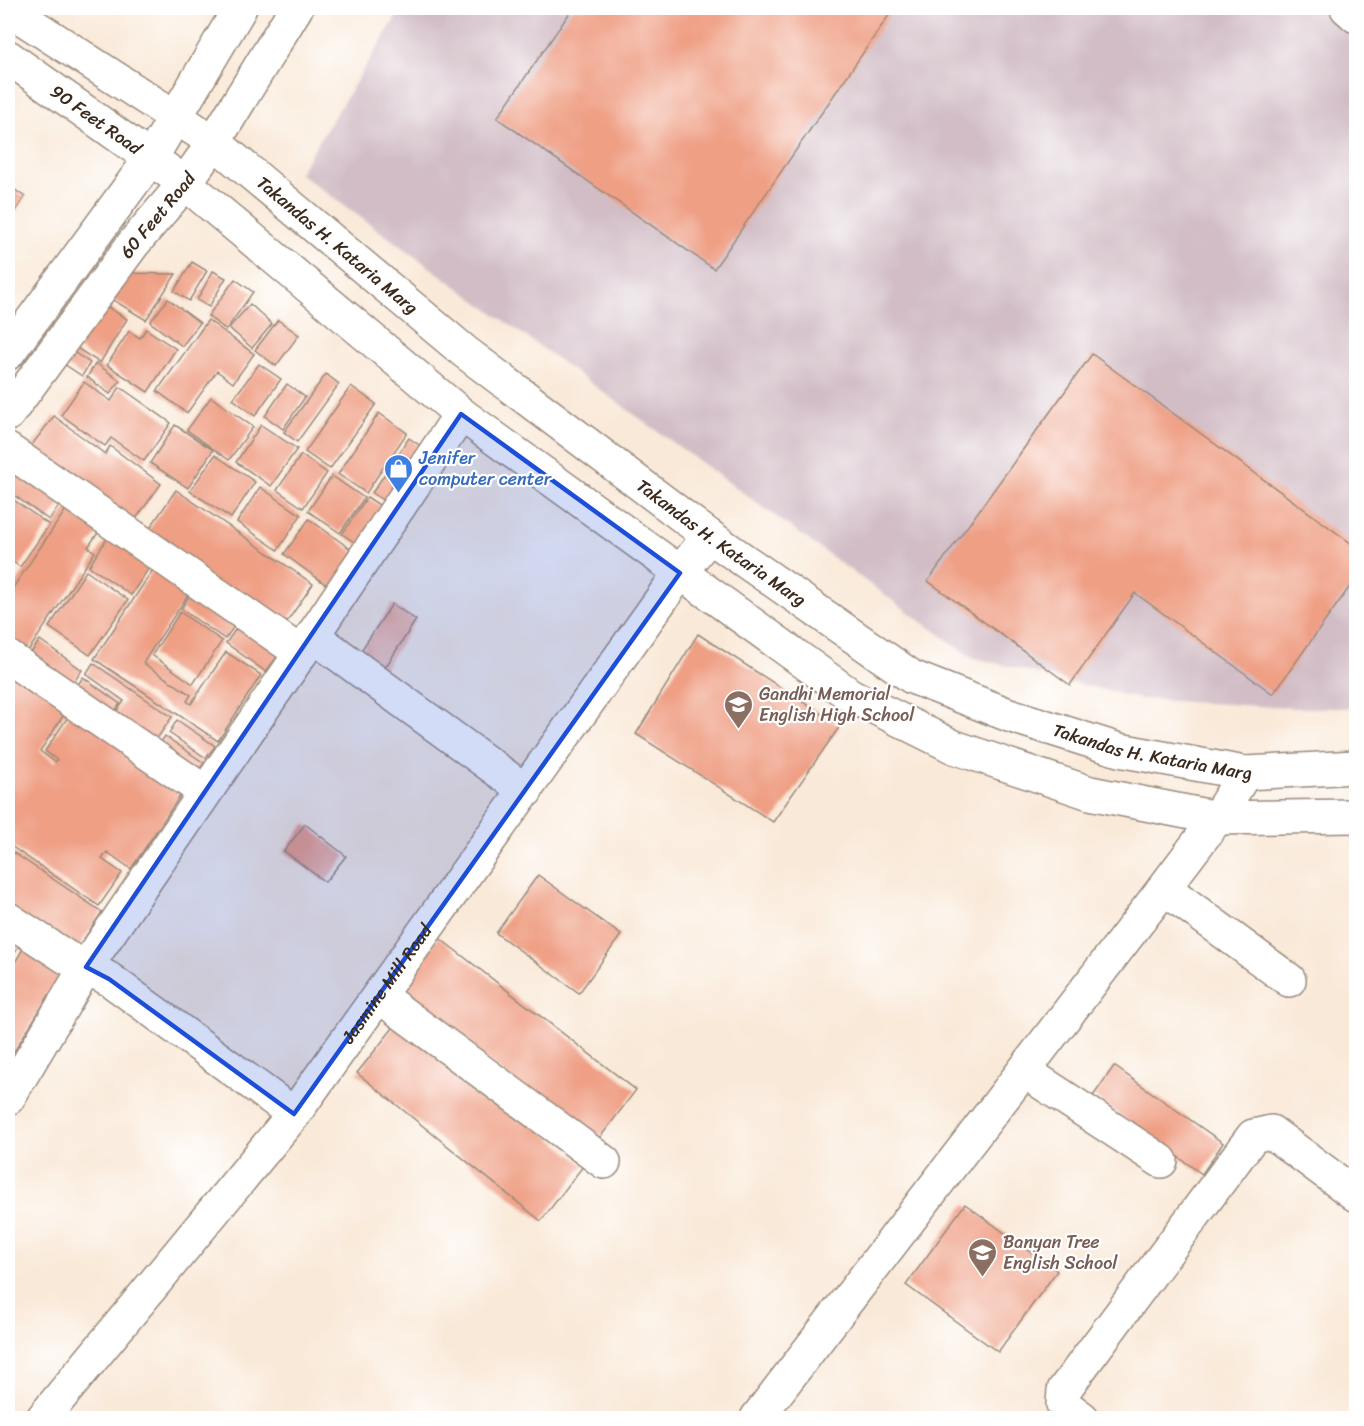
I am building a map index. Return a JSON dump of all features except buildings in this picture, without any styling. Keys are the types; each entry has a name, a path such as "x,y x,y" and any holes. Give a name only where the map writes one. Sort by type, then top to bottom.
{"street":[{"name":"60 Feet Road","path":"8,353 151,158 240,8"},
{"name":"60 Feet Road","path":"8,414 133,244 185,183 214,142 296,8"},
{"path":"1347,8 1356,16"},
{"path":"8,9 175,118"},
{"name":"90 Feet Road","path":"8,57 185,183"},
{"name":"Takandas H. Kataria Marg","path":"175,118 214,142 465,352 709,536 912,678 1009,715 1119,750 1245,773 1356,767"},
{"path":"185,183 461,414 850,695 954,747 1090,793 1217,818 1356,816"},
{"path":"356,326 390,290"},
{"path":"8,1098 86,967 461,414"},
{"path":"8,450 307,644 526,791"},
{"name":"Jasmine Mill Road","path":"43,1419 294,1114 680,573 709,536"},
{"path":"8,657 205,792"},
{"path":"757,1419 1217,818 1245,773"},
{"path":"1164,888 1289,980"},
{"path":"8,919 66,957 109,979 294,1114"},
{"path":"379,996 604,1162"},
{"path":"1024,1071 1161,1161"},
{"path":"1082,1419 1063,1404 1064,1390 1253,1136 1271,1132 1356,1195"}],"highlighted area":[{"path":"461,414 680,573 294,1114 109,979 86,967"}],"shaded area":[{"path":"402,8 1356,8 1356,708 1292,708 1140,699 971,657 299,173"}],"place":[{"name":"Jenifer computer center","path":"398,494"},
{"name":"Gandhi Memorial English High School","path":"738,730"},
{"name":"Banyan Tree English School","path":"982,1278"}]}
